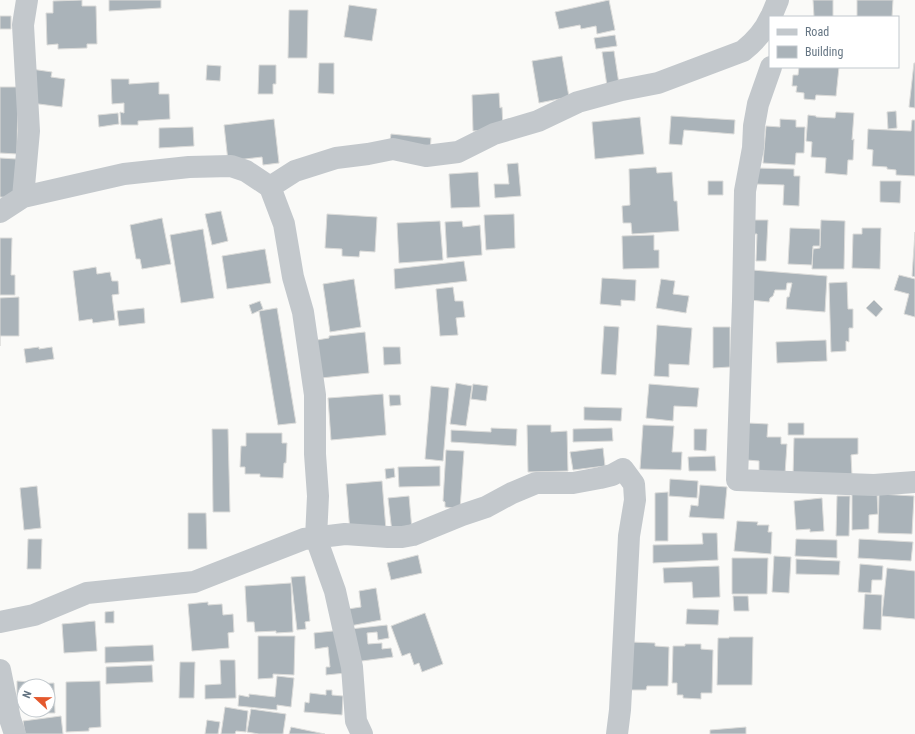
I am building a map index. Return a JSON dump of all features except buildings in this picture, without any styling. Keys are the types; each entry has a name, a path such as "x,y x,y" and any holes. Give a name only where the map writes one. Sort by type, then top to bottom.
{"street":[{"path":"23,197 29,131 23,25 27,0"},
{"path":"778,0 779,16"},
{"path":"771,16 778,0"},
{"path":"270,187 295,171 336,158 393,149 426,156 458,152 494,134 538,121 578,102 622,90 658,83 743,52 755,42 769,21"},
{"path":"771,68 758,104 754,126 753,148 745,191 743,309 737,480 874,485 915,482"},
{"path":"0,212 23,197 124,174 189,167 231,166 246,171 270,187 284,224 293,277 303,312 315,395 315,454 318,496 316,538 335,591 352,667 356,720 362,734"},
{"path":"0,622 34,615 87,593 194,582 304,539 345,534 388,538 413,535 486,507 512,493 536,483 573,483 612,475 623,469 634,484 635,500 629,536 620,710 617,734"},
{"path":"0,670 10,719 15,734"}]}
